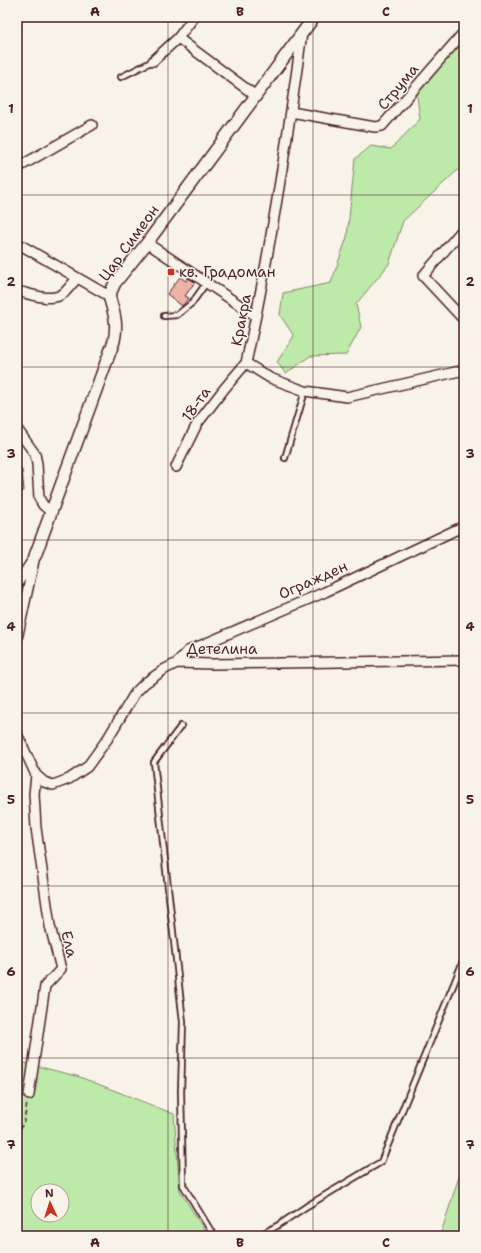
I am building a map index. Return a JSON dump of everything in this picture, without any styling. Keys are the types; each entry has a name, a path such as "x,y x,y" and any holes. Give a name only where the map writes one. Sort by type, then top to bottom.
{"street":[{"path":"153,61 178,38 194,17"},
{"name":"Цар Симеон","path":"17,584 35,556 114,341 117,329 109,296 114,283 147,243 314,17"},
{"name":"Струма","path":"291,112 375,127 382,126 464,32"},
{"name":"Кракра","path":"302,33 291,112 256,316 246,363 270,378 305,391 346,397 464,370"},
{"path":"178,38 256,96"},
{"path":"17,168 92,125"},
{"path":"464,228 423,276 464,320"},
{"path":"17,243 109,296"},
{"path":"147,243 256,316"},
{"path":"17,291 42,297 54,297 63,294 77,278"},
{"name":"18-та","path":"176,467 197,424 246,363"},
{"path":"17,429 34,454 37,464 39,498 43,505 51,512"},
{"name":"Огражден","path":"177,663 188,651 325,592 464,526"},
{"path":"17,639 35,556"},
{"name":"Детелина","path":"36,775 44,782 53,785 69,779 87,767 108,738 135,693 154,676 177,663 228,664 464,660"},
{"path":"17,734 36,775"},
{"name":"Ела","path":"29,1095 45,986 61,969 50,926 36,828 34,794 36,775"}],"lane":[{"path":"121,77 153,61"},
{"path":"164,316 177,315 192,303 207,282"},
{"path":"285,458 305,391"},
{"path":"181,726 154,762 183,1022 181,1092 183,1185 214,1236"},
{"path":"258,1236 277,1226 307,1206 381,1162 464,959"}],"path":[{"path":"17,1135 24,1122 29,1095"}],"green space":[{"path":"464,39 464,159 461,167 403,221 389,264 356,304 361,327 346,355 310,356 286,374 277,362 294,336 280,315 283,293 331,283 347,237 355,159 371,146 391,149 420,119 416,88"},
{"path":"17,1061 80,1077 174,1114 180,1191 208,1236 17,1236"},
{"path":"464,1161 464,1236 440,1236"}],"building":[{"path":"180,277 186,281 188,278 195,282 185,296 189,298 182,306 167,294"},
{"path":"17,470 22,470 24,491 17,491"}],"place":[{"name":"кв. Градоман","path":"171,272"}]}
